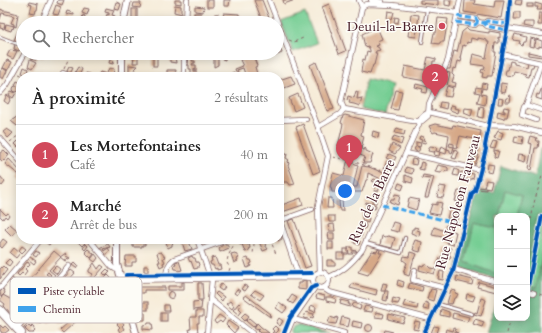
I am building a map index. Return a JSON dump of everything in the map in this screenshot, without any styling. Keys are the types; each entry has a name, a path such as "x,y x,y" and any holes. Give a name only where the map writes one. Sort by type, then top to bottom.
{"main road":[{"path":"0,310 10,321"},
{"path":"12,323 19,331"}],"street":[{"path":"44,16 51,0"},
{"path":"125,16 128,0"},
{"path":"186,16 187,0"},
{"path":"269,0 275,16"},
{"path":"344,110 342,99 362,8 359,0"},
{"path":"371,0 392,5"},
{"name":"Rue de la Barre","path":"329,277 339,272 353,261 362,250 419,124 419,121 426,118 429,104 448,60 460,0"},
{"name":"Rue Napoleon Fauveau","path":"424,333 453,269 472,193 475,191 481,170 507,27 510,0"},
{"path":"362,8 367,4 427,9 476,19 478,22 484,23 487,21 507,27 542,34"},
{"path":"456,22 475,25 478,22"},
{"path":"285,42 328,156 318,206 320,272"},
{"path":"502,54 541,63 522,115 536,120"},
{"path":"0,93 7,85 21,60"},
{"path":"122,60 122,72"},
{"path":"184,60 184,72"},
{"path":"526,105 541,110"},
{"path":"318,127 344,110"},
{"path":"344,110 419,121"},
{"path":"428,112 489,125 514,126 542,133"},
{"path":"284,120 306,119"},
{"path":"0,138 16,156"},
{"path":"406,153 481,170"},
{"path":"284,220 312,209"},
{"path":"284,233 299,277"},
{"path":"0,288 37,244"},
{"path":"93,244 112,267 118,270"},
{"path":"117,244 118,270 121,277"},
{"path":"198,244 211,279 211,300 207,333"},
{"path":"165,279 170,262 174,259 216,244"},
{"path":"61,277 69,266"},
{"path":"453,269 494,281"},
{"path":"415,270 413,280 445,288"},
{"path":"313,278 315,274 320,272 326,273 329,277 329,281 325,287"},
{"path":"142,280 313,278"},
{"path":"313,278 316,286 320,288 325,287"},
{"path":"287,333 293,319 316,286"},
{"path":"325,287 327,291 430,319"},
{"path":"530,292 534,293"},
{"path":"211,300 252,333"},
{"path":"293,319 344,333"},
{"path":"19,331 25,323"},
{"path":"133,323 136,333"}],"lane":[{"path":"422,42 427,9"},
{"path":"0,37 16,43"},
{"path":"365,242 401,253 405,238"},
{"path":"437,304 472,314"}],"path":[{"path":"285,42 290,40 294,42 303,38"},
{"path":"63,72 68,60"},
{"path":"7,146 16,137"},
{"path":"328,156 352,161 395,176"},
{"path":"530,226 534,203 542,176"},
{"path":"234,244 233,249 227,257 227,263 230,268 228,272 235,274"},
{"path":"253,254 254,244"},
{"path":"272,244 276,254"},
{"path":"507,333 510,321"}],"green space":[{"path":"305,13 317,43 293,52 284,30 284,21"},
{"path":"366,79 392,85 385,115 360,109"},
{"path":"540,149 542,149 542,217 537,215 530,249 530,213 518,213 522,195 505,190 500,213 494,213 494,228 474,223 465,262 494,273 494,279 457,267 478,190 494,193 501,166 535,177"},
{"path":"505,190 522,195 518,213 500,213"},
{"path":"537,215 542,217 542,258 536,288 530,287 530,249"},
{"path":"474,223 494,228 494,273 465,262"},
{"path":"542,258 542,333 486,333 494,307 494,321 530,321 530,287 536,288"},
{"path":"298,325 329,333 290,333 293,327"}],"building":[{"path":"58,0 64,0 62,5 57,3"},
{"path":"175,0 181,0 181,4 175,3"},
{"path":"207,0 213,0 213,7 207,7"},
{"path":"224,0 230,0 229,6 224,6"},
{"path":"254,0 262,0 268,16 260,16"},
{"path":"283,0 295,0 284,4"},
{"path":"420,0 438,0 438,5 420,3"},
{"path":"445,0 451,0 450,6 445,5"},
{"path":"465,0 475,0 474,4 494,7 495,0 504,0 501,18 464,12"},
{"path":"516,0 522,0 521,5 515,4"},
{"path":"29,2 38,4 35,14 30,13 32,5 28,4"},
{"path":"116,2 121,4 119,10 114,9"},
{"path":"134,3 141,3 140,8 133,7"},
{"path":"535,3 542,5 542,10 537,10 538,7 535,7"},
{"path":"329,4 346,51 339,54 322,7"},
{"path":"527,4 533,4 533,7 527,7"},
{"path":"56,5 61,7 58,15 53,14"},
{"path":"175,5 181,6 182,14 174,12"},
{"path":"195,6 204,7 203,12 195,11"},
{"path":"84,8 89,9 87,15 82,13"},
{"path":"106,8 114,10 112,15 115,16 107,16 107,14 109,15 109,13 105,12"},
{"path":"0,9 18,14 16,16 16,27 11,23 14,16 2,13 0,19"},
{"path":"132,9 137,9 137,16 132,16"},
{"path":"67,11 74,13 74,15 66,14"},
{"path":"388,11 394,12 392,19 387,18"},
{"path":"515,12 520,12 520,19 514,19"},
{"path":"194,13 201,13 201,16 194,16"},
{"path":"224,13 239,14 239,16 223,16"},
{"path":"539,13 542,13 542,25 538,25"},
{"path":"411,14 419,15 416,37 408,36"},
{"path":"395,17 399,18 398,23 394,22"},
{"name":"Deuil-la-Barre","path":"438,18 448,19 444,42 440,42 440,44 432,43 434,33 436,33"},
{"path":"524,22 533,22 533,28 523,26"},
{"path":"1,23 5,24 4,29 0,28"},
{"path":"6,24 14,26 11,31 5,29"},
{"path":"377,27 382,39 377,41 379,45 376,46 380,50 376,51 375,53 377,53 370,74 361,72 363,59 365,60 367,51 370,52 368,46 365,47 362,34"},
{"path":"467,28 469,30 500,33 500,38 498,37 499,43 495,43 494,52 496,52 492,76 487,76 487,78 482,77 483,73 481,72 482,69 484,70 485,66 471,64 473,54 486,58 489,42 478,38 478,40 471,38 470,43 467,42 466,46 463,45 460,58 462,58 461,62 458,61 456,69 453,68 452,74 454,76 452,82 456,83 455,87 447,85 450,73 446,72 447,69 450,69 454,51 457,52 462,32"},
{"path":"515,34 526,37 525,42 523,42 522,45 519,44 520,41 513,40"},
{"path":"530,38 535,39 533,47 529,46"},
{"path":"536,39 542,41 542,47 535,47"},
{"path":"10,50 16,51 13,59 7,56"},
{"path":"528,52 542,55 542,57 528,55"},
{"path":"428,57 436,59 436,61 433,61 431,82 403,77 405,66 425,70"},
{"path":"7,60 12,62 8,70 3,68"},
{"path":"30,60 36,63 32,69 28,67"},
{"path":"110,60 114,61 113,64 109,63"},
{"path":"133,60 138,60 138,63 133,63"},
{"path":"153,60 157,60 157,66 153,66"},
{"path":"170,60 176,60 176,63 170,62"},
{"path":"189,60 195,61 192,65 196,65 196,70 194,69 194,71 196,72 191,72 188,65"},
{"path":"214,60 218,60 218,65 214,67"},
{"path":"240,60 255,60 257,66 255,67 256,72 244,72 243,68 237,70 238,72 236,72 235,69 243,66"},
{"path":"510,61 514,62 514,64 527,67 528,62 534,63 533,67 531,67 529,77 525,76 526,74 514,71 513,76 505,75"},
{"path":"316,62 334,109 327,111 310,65"},
{"path":"129,65 138,66 135,71 129,72"},
{"path":"24,67 28,69 27,72 22,72"},
{"path":"69,67 73,68 71,72 67,71"},
{"path":"78,67 82,69 81,72 75,72"},
{"path":"3,68 7,71 3,79 0,77 0,71"},
{"path":"109,68 114,69 114,72 107,72"},
{"path":"167,70 176,70 176,72 167,72"},
{"path":"291,76 295,84 284,88 284,78"},
{"path":"482,83 487,84 486,89 482,88 481,94 486,95 485,105 477,103 480,93 475,92 476,87 481,88"},
{"path":"501,83 507,84 505,93 500,92"},
{"path":"416,84 428,87 427,93 422,92 423,89 415,87"},
{"path":"16,86 16,92 13,89"},
{"path":"447,86 453,88 451,97 444,96"},
{"path":"542,87 542,100 536,98"},
{"path":"396,90 402,91 398,110 391,109"},
{"path":"11,91 16,93 13,98 9,95"},
{"path":"356,91 358,92 357,99 362,98 360,106 349,103 350,101 347,100 348,96 354,98"},
{"path":"298,94 303,107 294,111 289,98"},
{"path":"7,95 11,98 8,104 4,101"},
{"path":"509,95 511,96 510,102 505,102 506,98 508,98"},
{"path":"499,98 503,99 502,104 498,104"},
{"path":"440,102 447,103 446,109 439,107"},
{"path":"451,105 455,106 454,108 459,109 458,113 450,110"},
{"path":"480,106 484,107 483,118 478,117"},
{"path":"504,107 509,108 507,117 504,117 504,119 497,117 498,111 505,113 505,111 503,111"},
{"path":"465,108 473,109 471,116 464,113"},
{"path":"345,115 364,120 361,135 364,136 361,149 364,150 365,148 366,151 373,154 370,163 363,163 365,157 360,155 360,152 338,146 343,124 341,123 343,116"},
{"path":"16,117 16,125 11,121"},
{"path":"303,124 320,171 313,174 296,127"},
{"path":"435,124 452,128 453,125 481,131 479,140 460,136 457,148 454,147 452,153 447,149 449,135 435,132 433,133 429,126","holes":["450,143 454,144 454,147 449,146"]},
{"path":"397,128 405,131 404,135 395,133"},
{"path":"7,129 13,133 8,138 3,132"},
{"path":"373,131 379,133 378,138 372,136"},
{"path":"498,131 503,133 501,140 494,138"},
{"path":"394,136 403,139 401,145 392,141"},
{"path":"420,136 424,137 423,140 426,141 425,143 421,142 422,140 419,139"},
{"path":"515,136 523,137 522,144 514,142"},
{"path":"530,136 537,138 536,141 539,141 538,148 535,148 531,170 528,169 532,144 528,143"},
{"path":"493,141 497,142 495,149 490,148"},
{"path":"416,142 421,143 420,147 416,146"},
{"path":"392,144 400,148 395,154 389,151"},
{"path":"417,146 420,149 417,152 414,149"},
{"path":"430,146 437,147 436,151 440,152 439,156 434,155 435,151 428,151"},
{"path":"442,146 447,149 446,154 440,152"},
{"path":"471,148 479,149 477,155 479,155 474,167 471,164 472,161 469,160 471,156 475,157 475,159 477,151"},
{"path":"455,149 458,153 456,159 452,158"},
{"path":"4,150 9,155 4,161 2,161 0,159 0,153"},
{"path":"494,150 499,151 497,158 494,157"},
{"path":"284,154 287,154 286,158 289,160 288,165 295,184 290,185 288,182 284,182"},
{"path":"389,154 396,157 394,161 386,158"},
{"path":"519,154 526,155 525,162 518,160"},
{"path":"9,159 16,167 16,172 5,164"},
{"path":"412,159 417,160 416,165 411,164"},
{"path":"348,161 358,165 353,187 357,187 362,166 381,171 389,175 386,181 381,179 383,180 381,185 372,181 374,179 378,181 379,178 368,173 362,192 332,192 330,187 333,173 344,176"},
{"path":"387,161 392,163 389,170 384,168"},
{"path":"421,162 424,163 424,170 419,169"},
{"path":"488,164 494,165 492,173 487,172"},
{"path":"438,165 447,167 448,171 442,171 441,173 435,172"},
{"path":"406,167 413,169 412,174 405,172"},
{"path":"455,169 459,171 458,176 453,175"},
{"path":"461,172 474,174 473,179 461,178"},
{"path":"405,175 413,178 412,183 405,181"},
{"path":"423,175 434,177 428,198 425,198 430,179 422,178"},
{"path":"0,176 5,182 2,186 0,184"},
{"path":"486,180 492,181 490,188 484,187"},
{"path":"399,183 404,185 402,190 397,188"},
{"path":"376,185 380,187 378,191 374,191"},
{"path":"440,186 446,187 443,198 437,197"},
{"path":"478,187 486,188 486,190 477,189"},
{"path":"458,191 464,192 461,203 455,201"},
{"path":"395,194 400,195 398,205 390,202 391,199 394,199"},
{"path":"372,197 376,198 376,203 372,202"},
{"path":"301,198 303,205 284,211 284,204"},
{"path":"328,198 332,198 333,208 327,208"},
{"path":"409,198 419,200 416,210 407,207"},
{"path":"342,200 343,211 340,211 339,201"},
{"path":"366,202 376,205 375,209 371,208 371,205 365,204"},
{"path":"437,202 442,203 439,215 429,213 432,204 437,205"},
{"path":"458,207 460,208 457,220 447,218 450,208 457,210"},
{"path":"366,208 371,209 367,217 369,218 368,223 363,221 362,218 362,213 364,213"},
{"path":"0,209 6,215 8,213 9,215 7,218 5,216 3,219 0,216"},
{"path":"328,216 335,216 335,222 329,222"},
{"path":"294,219 311,266 305,268 288,221"},
{"path":"393,222 400,224 398,232 390,230"},
{"path":"363,223 366,226 363,229 360,226"},
{"path":"10,224 16,229 16,231 12,236 5,229"},
{"path":"334,224 335,231 329,231 328,225"},
{"path":"446,225 452,227 451,231 456,232 453,245 447,243 448,238 432,235 434,227 445,231"},
{"path":"414,227 418,228 417,230 420,231 419,236 411,233"},
{"path":"358,232 362,233 361,237 357,236"},
{"path":"328,233 334,233 334,240 329,240"},
{"path":"382,236 395,238 392,248 380,245"},
{"path":"3,239 7,242 2,248 0,243"},
{"path":"355,239 360,241 359,245 354,243"},
{"path":"415,240 422,242 420,252 413,250"},
{"path":"328,242 333,242 333,249 328,249"},
{"path":"86,244 88,246 85,250 83,248"},
{"path":"108,244 110,247 103,249 104,251 108,248 110,251 105,255 99,248"},
{"path":"133,244 145,244 142,245 142,247 133,247"},
{"path":"167,244 172,244 172,246 168,248"},
{"path":"183,244 190,244 192,249 185,251"},
{"path":"224,244 229,248 220,252 219,248"},
{"path":"242,244 249,244 249,251 245,252"},
{"path":"260,244 266,244 268,249 263,251"},
{"path":"22,246 26,249 22,253 19,250"},
{"path":"348,247 352,247 352,250 357,251 352,252 353,254 349,254"},
{"path":"445,247 451,248 449,255 451,256 450,258 447,258 447,255 443,254"},
{"path":"14,248 20,253 16,258 10,253"},
{"path":"88,249 94,254 91,258 85,252"},
{"path":"344,249 348,249 348,254 344,254"},
{"path":"378,249 380,250 379,253 382,253 368,275 358,272 372,251 377,252"},
{"path":"36,251 39,253 36,257 33,255"},
{"path":"54,251 61,257 49,270 55,275 53,277 50,276 51,275 48,272 46,274 50,277 32,277"},
{"path":"161,252 165,257 163,258 165,262 163,263 164,265 160,267 157,253"},
{"path":"410,252 417,254 415,259 414,258 409,276 403,272 407,263 403,260 404,256 409,257"},
{"path":"66,253 66,256 70,258 65,261 60,257"},
{"path":"235,253 239,258 237,259 238,261 234,263 231,254"},
{"path":"337,253 344,253 344,259 337,259"},
{"path":"95,254 98,258 95,262 91,259"},
{"path":"126,256 136,256 136,262 132,262 132,266 125,266"},
{"path":"192,256 195,258 196,262 198,262 198,268 194,269 188,258"},
{"path":"441,256 444,257 443,267 437,265"},
{"path":"30,257 36,261 34,264 28,259"},
{"path":"215,257 221,269 217,270 217,268 215,269 213,265 211,265 211,258"},
{"path":"248,258 252,263 250,264 251,266 247,268 244,259"},
{"path":"9,259 12,262 9,266 5,263"},
{"path":"327,260 333,260 333,262 335,262 335,266 327,266"},
{"path":"28,261 30,264 25,269 27,271 24,275 22,273 19,276 17,274"},
{"path":"179,261 182,270 178,271 174,266 176,265 175,262"},
{"path":"75,262 78,265 76,268 72,265"},
{"path":"94,263 98,269 101,265 104,267 95,277 91,277 93,274 89,272"},
{"path":"424,264 430,268 436,269 434,274 419,270 420,265 423,266"},
{"path":"3,266 7,270 0,279 0,269"},
{"path":"56,266 60,269 57,274 52,270"},
{"path":"144,266 148,266 148,272 144,271"},
{"path":"107,269 110,272 106,276 103,273"},
{"path":"71,270 75,273 72,277 65,277"},
{"path":"440,271 444,272 443,280 438,279"},
{"path":"457,276 473,280 472,285 456,281"},
{"path":"306,280 306,290 298,289 298,283 302,283 302,281"},
{"path":"398,280 404,282 403,287 397,285"},
{"path":"182,282 184,282 184,290 168,290 168,286 182,286"},
{"path":"479,282 494,286 494,291 477,287"},
{"path":"198,283 202,283 203,300 198,300"},
{"path":"383,283 387,284 385,291 381,291"},
{"path":"410,283 423,287 422,291 408,288"},
{"path":"221,284 225,287 222,291 218,288"},
{"path":"352,284 377,290 376,295 350,288"},
{"path":"244,285 248,287 245,291 241,289"},
{"path":"142,287 165,287 165,290 144,290 144,293 142,293"},
{"path":"3,289 5,293 1,297 0,292"},
{"path":"237,289 240,291 237,295 234,293"},
{"path":"431,289 436,290 433,301 427,299"},
{"path":"255,290 264,295 260,300 251,294"},
{"path":"451,290 456,291 455,293 458,294 456,298 454,298 452,304 447,303"},
{"path":"385,291 388,291 387,301 383,300"},
{"path":"171,292 174,295 171,298 168,295"},
{"path":"217,292 224,297 222,301 215,294"},
{"path":"317,294 325,296 324,300 316,298"},
{"path":"467,294 475,296 473,301 466,299"},
{"path":"3,295 10,299 10,313 4,306 5,304 0,300"},
{"path":"246,295 272,316 270,317 243,297"},
{"path":"292,295 297,298 293,304 288,301"},
{"path":"326,297 336,299 335,303 326,301"},
{"path":"393,298 400,300 398,304 392,303"},
{"path":"481,298 486,300 481,316 474,314 475,312 477,313"},
{"path":"341,300 349,302 348,304 350,304 350,307 340,304"},
{"path":"202,301 201,309 193,310 193,302"},
{"path":"230,301 234,306 232,309 226,304"},
{"path":"405,301 418,305 417,309 403,306"},
{"path":"143,302 148,302 148,310 143,310"},
{"path":"279,302 287,308 283,313 276,308"},
{"path":"425,302 429,304 428,310 423,309"},
{"path":"239,303 241,305 239,308 242,311 239,315 233,310"},
{"path":"355,303 361,306 360,310 352,307"},
{"path":"164,305 168,305 169,311 164,311"},
{"path":"311,305 316,307 315,312 310,310"},
{"path":"365,306 373,308 372,312 363,311"},
{"path":"441,309 449,312 449,317 440,315"},
{"path":"196,311 203,311 203,317 199,317 199,323 197,323 198,333 190,333 190,317 196,317"},
{"path":"306,312 314,314 313,318 304,318"},
{"path":"376,312 384,314 383,318 375,317"},
{"path":"142,313 145,313 145,320 142,320"},
{"path":"161,313 167,313 167,321 161,321"},
{"path":"245,313 249,316 245,321 241,317"},
{"path":"453,313 469,317 467,322 452,318"},
{"path":"389,314 405,318 403,323 388,319"},
{"path":"219,315 225,319 222,323 220,321 216,324 214,321"},
{"path":"330,317 336,319 336,317 338,318 336,324 328,323"},
{"path":"342,317 350,319 348,327 340,325"},
{"path":"249,318 256,324 253,327 246,321"},
{"path":"279,318 283,321 280,326 276,323"},
{"path":"475,319 484,322 482,327 473,324"},
{"path":"228,321 238,328 234,333 226,325"},
{"path":"353,321 362,323 361,328 352,326"},
{"path":"415,321 420,322 418,330 413,329"},
{"path":"24,323 27,323 23,330 20,327"},
{"path":"68,323 74,323 63,333 60,330"},
{"path":"123,323 122,326 124,329 120,332 118,329 120,327 117,324"},
{"path":"152,323 153,330 143,329 143,325"},
{"path":"257,323 269,333 260,333 258,331 260,329 259,328 257,330 254,328"},
{"path":"369,324 372,325 372,331 369,332 366,331 365,328 366,325"},
{"path":"0,325 3,328 5,326 9,330 2,333 0,330"},
{"path":"29,325 31,327 33,325 35,327 34,333 29,333 25,329"},
{"path":"275,326 279,330 276,333 272,333 274,331 272,329"},
{"path":"434,326 439,327 437,333 431,333"},
{"path":"454,328 456,329 455,332 458,333 445,333 446,329 453,331"},
{"path":"385,330 393,332 384,333"}],"marked path":[{"path":"457,16 476,19 478,22"},
{"path":"484,23 487,21 508,24"},
{"path":"456,22 475,25 478,22 484,23 487,26 506,30"},
{"path":"382,205 464,225"}],"cycle path":[{"path":"424,333 453,272 472,193 475,191 486,149 485,146 508,24 510,0"},
{"path":"528,285 542,216"},
{"path":"126,277 126,275 312,273"},
{"path":"284,333 290,318 311,288 316,286"}],"place":[{"name":"Deuil-la-Barre","path":"442,26"},
{"name":"Marché","path":"435,97"},
{"name":"Les Mortefontaines","path":"349,168"}]}
